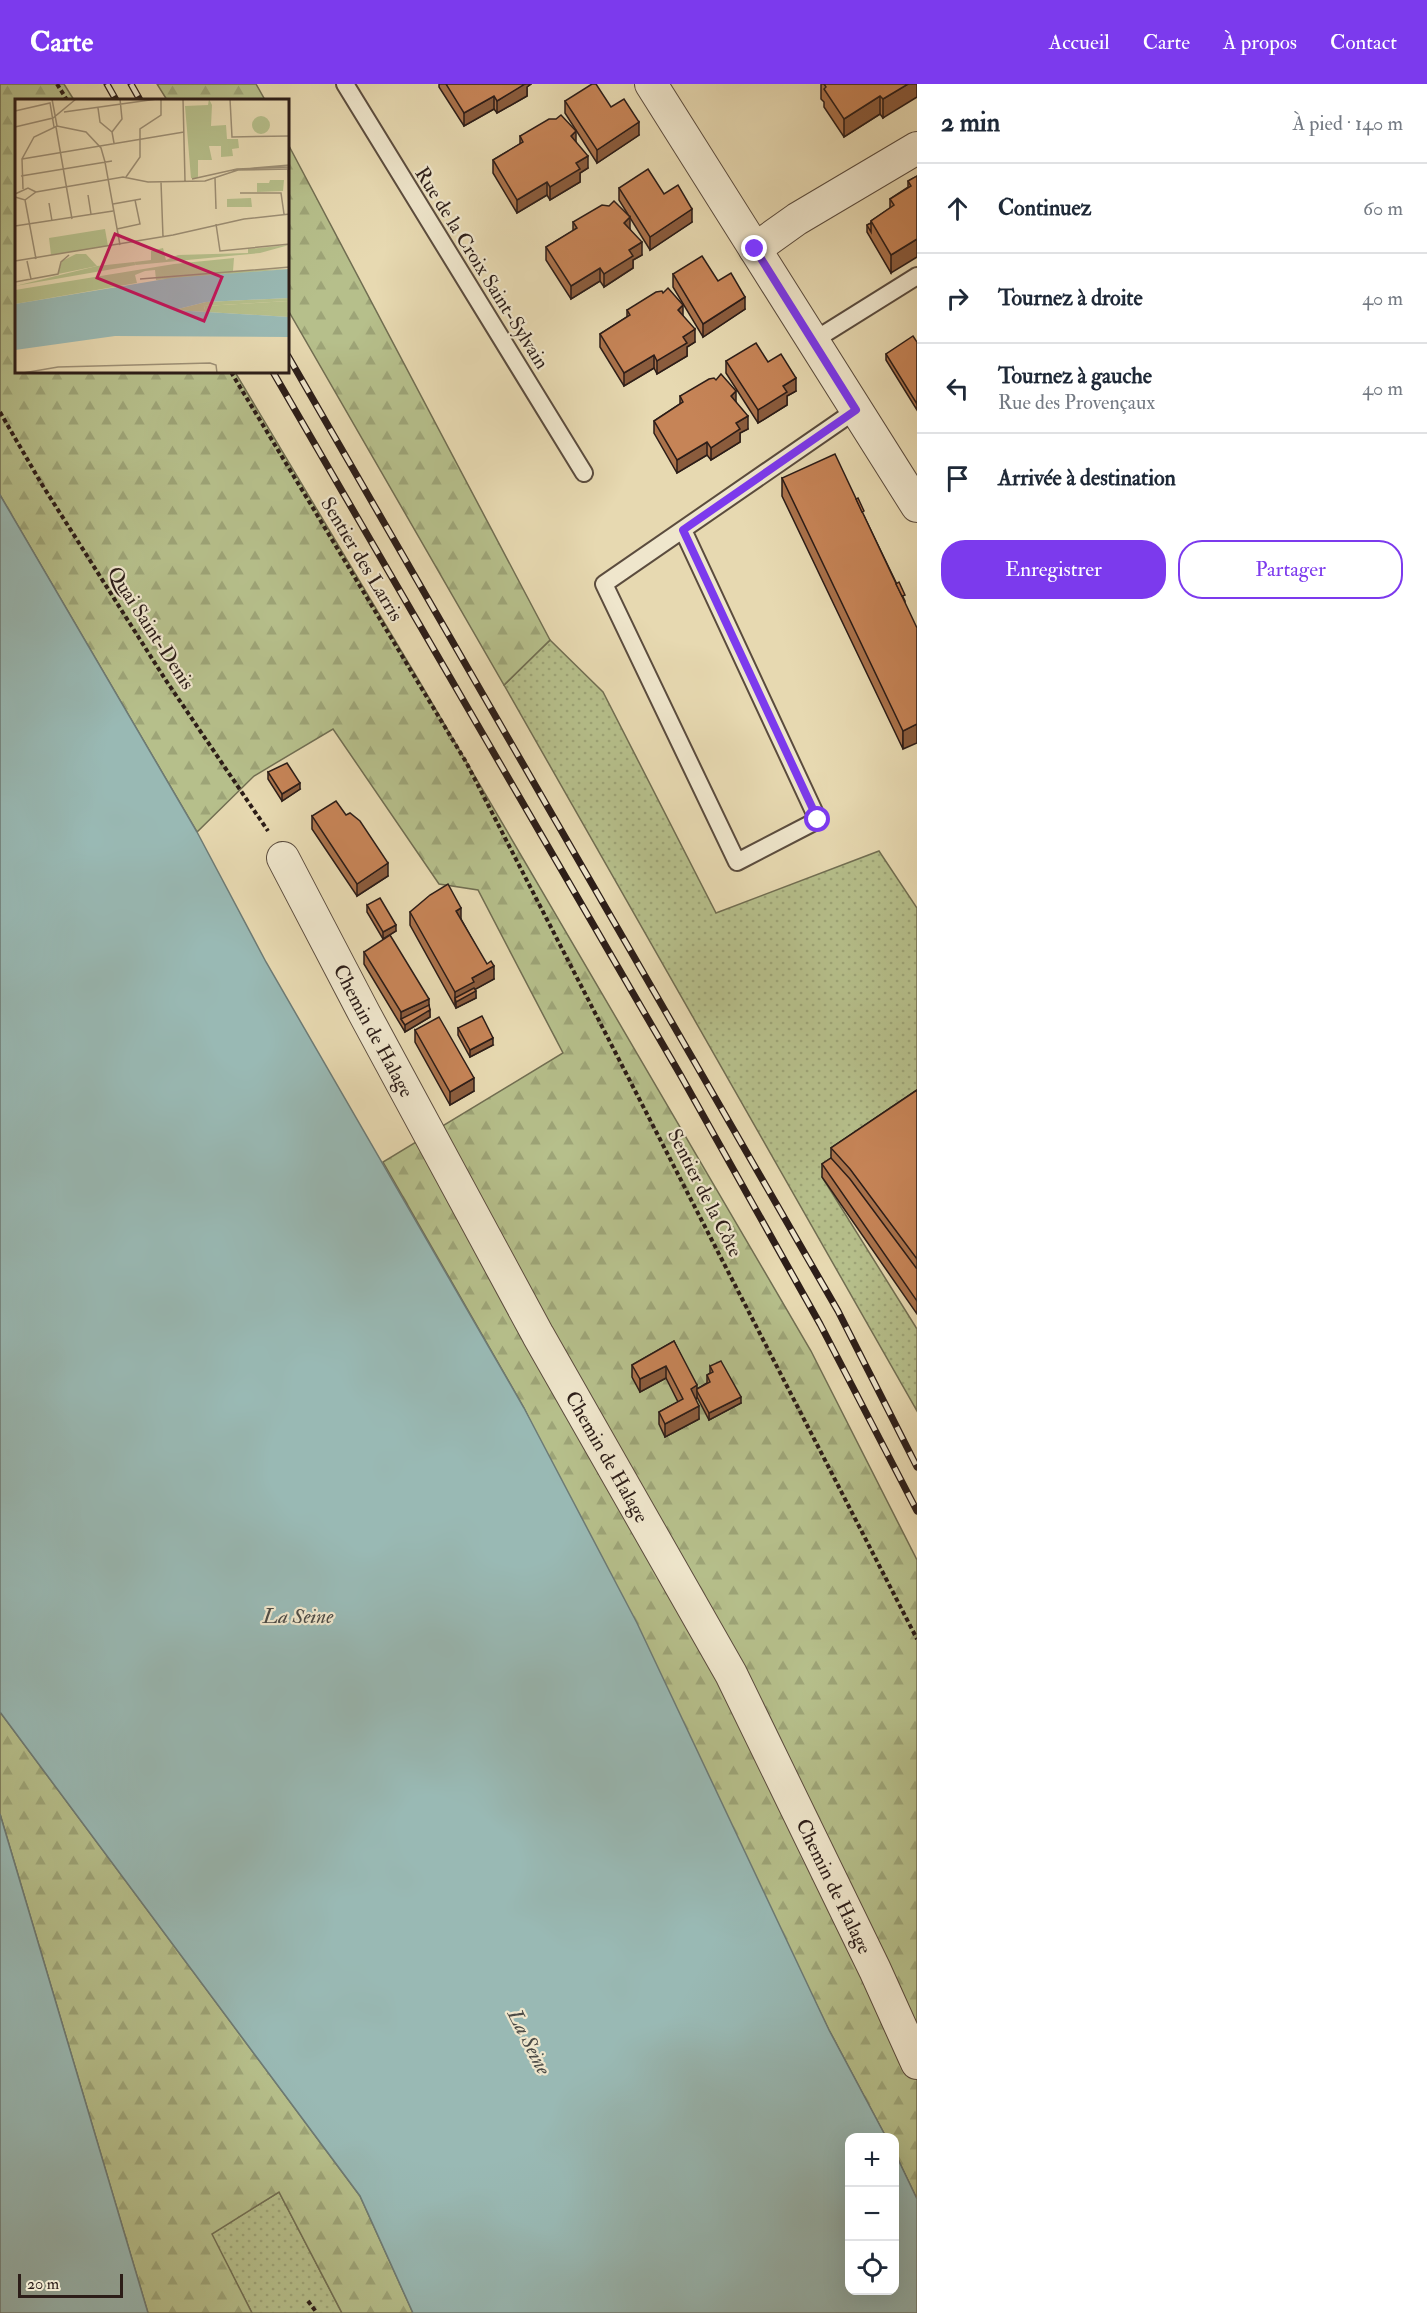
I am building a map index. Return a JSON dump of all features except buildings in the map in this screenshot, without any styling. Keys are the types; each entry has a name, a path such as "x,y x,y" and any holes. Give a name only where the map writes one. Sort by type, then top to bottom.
{"street":[{"path":"651,84 917,506"},
{"path":"755,249 797,219 917,148"},
{"name":"Chemin de Halage","path":"283,858 538,1335 730,1674 875,1970 917,2063"}],"lane":[{"name":"Rue de la Croix Saint-Sylvain","path":"345,84 584,473"},
{"path":"813,341 917,276"},
{"path":"683,530 818,820 737,862 604,584 856,410"}],"path":[{"path":"57,84 67,99"},
{"name":"Sentier des Larris","path":"232,374 466,762"},
{"name":"Quai Saint-Denis","path":"0,412 84,552 165,679 263,821 283,858"},
{"name":"Sentier de la Côte","path":"466,762 917,1639"},
{"path":"308,2301 317,2313"}],"green space":[{"path":"0,84 64,84 73,99 15,99 15,374 236,374 418,679 811,1351 917,1560 917,2199 899,2161 899,2133 884,2133 829,2030 524,1408 383,1162 563,1053 478,890 439,884 333,729 254,776 197,832 0,495"},
{"path":"157,84 256,84 264,99 166,99"},
{"path":"290,148 550,640 504,685 290,313"},
{"path":"550,640 603,692 716,913 879,851 917,908 917,1112 822,1177 917,1329 917,1411 504,685"},
{"path":"0,1712 360,2196 413,2313 342,2313 279,2192 212,2234 252,2313 148,2313 0,1814"},
{"path":"279,2192 342,2313 252,2313 211,2234"}],"water":[{"name":"La Seine","path":"0,495 197,832 266,962 524,1408 637,1623 829,2030 884,2133 845,2133 845,2295 899,2295 899,2161 917,2199 917,2313 413,2313 360,2196 0,1712"},
{"path":"0,1814 148,2313 0,2313"}],"railway":[{"path":"107,84 115,99"},
{"path":"131,84 139,99"},
{"path":"290,359 838,1311 917,1467"},
{"path":"274,374 681,1076 820,1324 917,1511"}],"route":[{"path":"755,249 856,410 683,530 818,820"}]}
